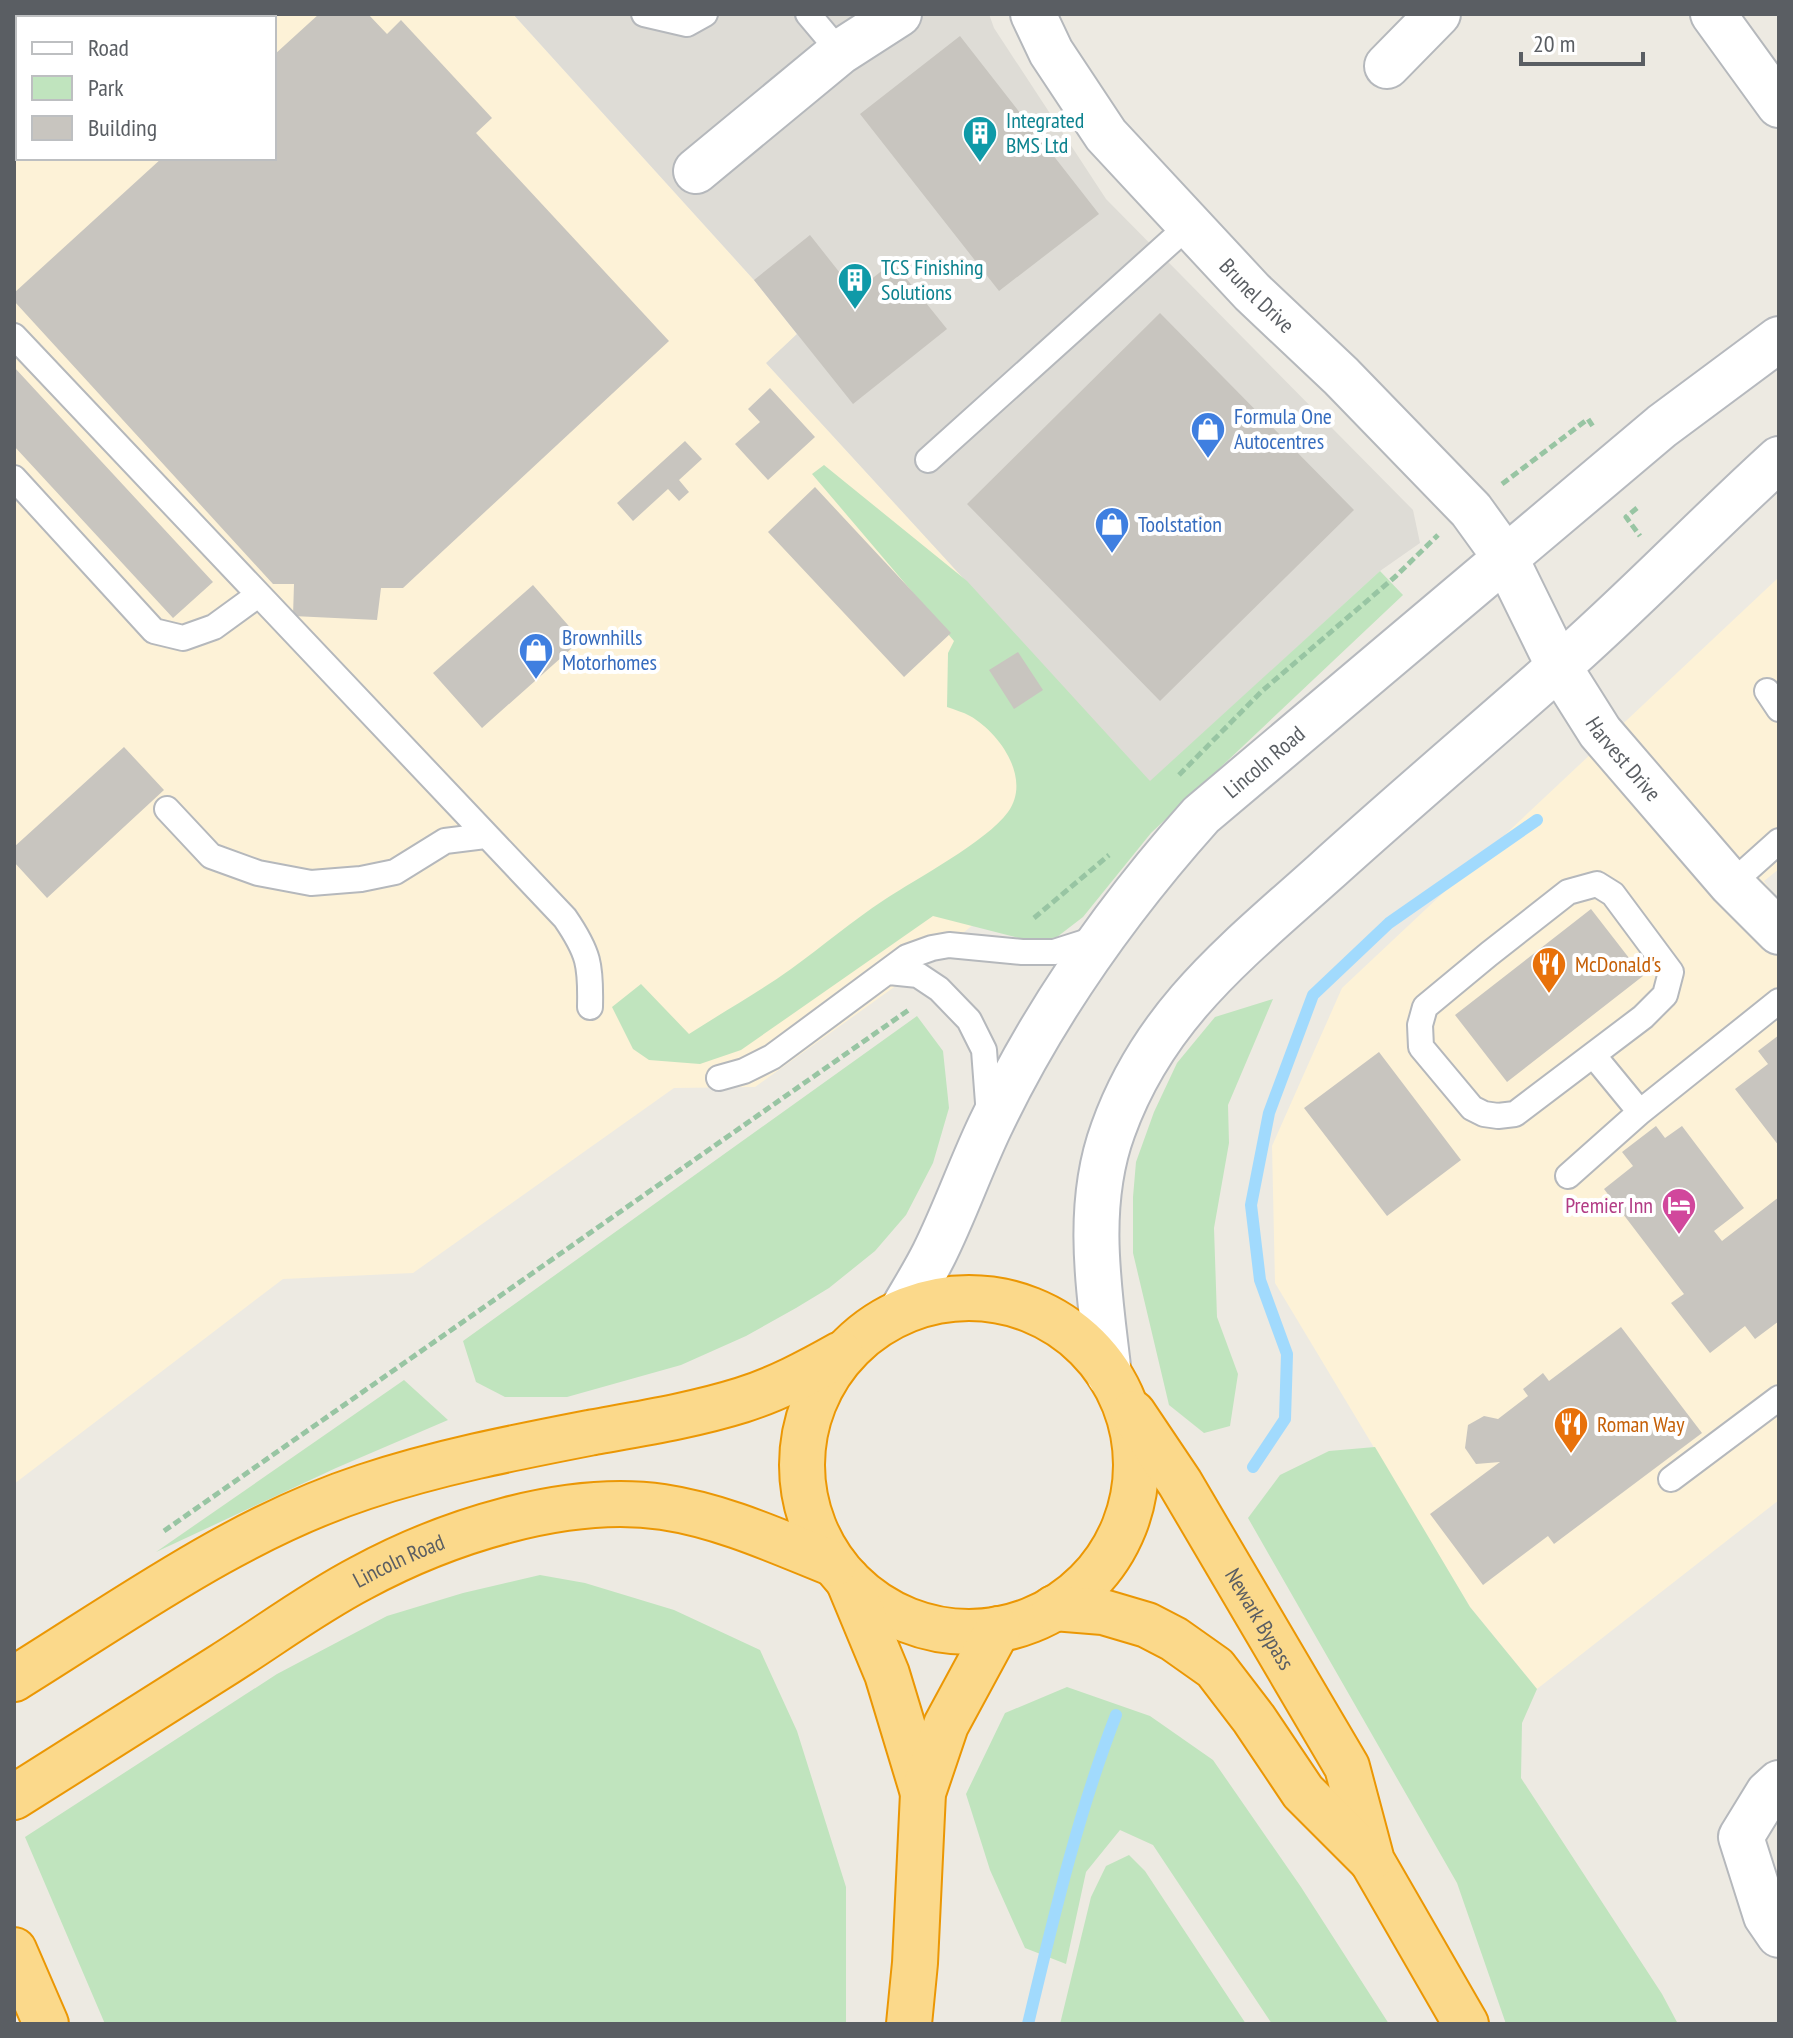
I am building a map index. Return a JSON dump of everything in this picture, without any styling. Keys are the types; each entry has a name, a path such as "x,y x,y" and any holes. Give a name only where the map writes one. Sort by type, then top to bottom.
{"highway":[{"name":"Newark Bypass","path":"846,1352 863,1336 901,1312 942,1300 974,1299 1006,1302 1047,1318 1065,1329 1096,1358 1180,1483 1347,1767 1372,1861"},
{"path":"846,1352 815,1400 804,1437 802,1475 808,1513 824,1548 841,1572 887,1674 923,1793"},
{"path":"14,1679 233,1544 294,1514 363,1487 437,1465 677,1417 743,1400 791,1382 846,1352"},
{"path":"841,1572 880,1606 917,1623 957,1631 998,1629 1027,1621 1054,1608 1081,1588 1104,1563 1125,1523 1135,1480 1135,1457 1127,1412 1114,1383"},
{"name":"Lincoln Road","path":"30,1788 359,1579 423,1547 527,1517 599,1505 662,1507 730,1523 841,1572"},
{"name":"Newark Bypass","path":"1054,1608 1103,1612 1147,1625 1174,1639 1215,1668 1303,1792 1372,1861 1466,2024"},
{"path":"909,2024 923,1793 946,1725 998,1629"},
{"path":"14,1950 46,2024"}],"main road":[{"path":"696,171 840,52 899,14"},
{"name":"Brunel Drive","path":"1033,14 1051,52 1106,135 1252,292 1341,376 1471,510 1505,557"},
{"path":"1387,66 1438,14"},
{"path":"1713,14 1779,105"},
{"name":"Lincoln Road","path":"901,1312 934,1255 990,1126 1032,1047 1101,937 1147,876 1201,815 1662,426 1779,339"},
{"path":"1114,1383 1095,1225 1099,1188 1112,1131 1150,1050 1186,1003 1244,945 1559,667 1779,459"},
{"name":"Harvest Drive","path":"1505,557 1559,667 1600,732 1731,884 1779,932"},
{"path":"1779,1783 1768,1793 1741,1837 1766,1916 1779,1935"}],"lane":[{"path":"644,14 687,24 705,14"},
{"path":"808,14 840,52"},
{"path":"928,460 1188,226"},
{"path":"14,336 565,918 584,946 591,978 590,1007"},
{"path":"14,478 154,631 183,638 214,627 258,595"},
{"path":"167,809 211,856 258,873 311,883 361,879 395,872 445,841 485,836"},
{"path":"1731,884 1779,841"},
{"path":"1597,884 1613,894 1671,972 1665,995 1594,1056 1515,1114 1484,1114 1472,1108 1421,1047 1420,1025 1425,1007 1489,954 1568,892 1597,884"},
{"path":"719,1078 744,1071 772,1057 907,957 949,945 1054,952 1101,937"},
{"path":"889,972 918,975 939,989 969,1020 984,1050 990,1126"},
{"path":"1568,1176 1640,1112 1779,1001"},
{"path":"1594,1056 1640,1112"},
{"path":"1671,1479 1779,1398"}],"path":[{"path":"1509,478 1588,419 1650,496 1626,517 1663,567"},
{"path":"158,1536 913,1007"}],"shaded area":[{"name":"Brownhills Motorhomes","path":"14,14 513,14 754,280 797,334 767,364 1150,782 911,975 755,1087 674,1088 413,1273 283,1279 14,1484"},
{"path":"513,14 989,14 994,28 1106,199 1413,510 1420,543 1380,571 1150,782 766,363 797,334 754,280"},
{"path":"1779,577 1779,869 1764,881 1779,902 1779,1500 1537,1689 1470,1607 1275,1283 1272,1146 1342,988"}],"green space":[{"path":"824,465 967,581 1150,781 1380,571 1403,595 1151,833 1083,917 1057,937 1027,940 933,916 741,1050 700,1064 649,1060 633,1049 612,1007 641,984 689,1034 779,977 872,908 968,847 998,823 1014,799 1014,772 1002,745 981,724 947,707 948,653 954,641 812,474"},
{"path":"1273,999 1228,1105 1229,1143 1214,1228 1217,1317 1238,1374 1230,1426 1204,1433 1169,1405 1133,1253 1136,1162 1154,1112 1177,1063 1215,1017"},
{"path":"917,1016 943,1051 949,1108 933,1163 906,1215 875,1251 829,1288 796,1308 746,1336 681,1365 567,1397 505,1397 476,1382 463,1341"},
{"path":"404,1380 448,1420 156,1552"},
{"path":"1375,1447 1470,1607 1537,1689 1522,1723 1521,1778 1662,1994 1678,2024 1506,2024 1457,1883 1248,1518 1280,1475 1329,1451"},
{"path":"540,1575 585,1583 674,1610 760,1650 797,1731 846,1887 846,2024 105,2024 25,1837 277,1674 387,1616 463,1593"},
{"path":"1067,1687 1150,1716 1213,1760 1301,1887 1389,2024 1272,2024 1153,1845 1120,1830 1086,1872 1066,1964 1025,1948 990,1870 966,1794 1005,1713"},
{"path":"1129,1855 1145,1871 1246,2024 1060,2024 1091,1897 1106,1866"}],"building":[{"path":"319,14 368,14 387,34 401,20 492,118 476,133 669,341 403,588 381,588 377,620 293,616 294,584 273,584 14,301 14,293 160,160 276,160 276,53"},
{"name":"Integrated BMS Ltd","path":"960,36 1099,214 999,291 860,114"},
{"name":"TCS Finishing Solutions","path":"810,235 855,292 893,262 947,329 853,404 754,280"},
{"path":"1160,313 1354,510 1160,701 967,504"},
{"path":"14,367 213,582 173,618 14,446"},
{"path":"770,388 815,437 768,480 735,444 760,422 748,409"},
{"path":"685,441 702,459 679,480 689,492 679,501 668,489 633,521 617,503"},
{"path":"815,487 951,633 904,677 768,532"},
{"path":"533,585 581,640 482,728 433,673"},
{"path":"1018,652 1043,690 1014,709 989,670"},
{"path":"124,747 164,790 47,898 14,862 14,847"},
{"name":"McDonald's","path":"1591,909 1643,976 1507,1082 1455,1015"},
{"path":"1779,1035 1779,1146 1735,1089 1768,1064 1758,1051"},
{"path":"1379,1052 1461,1160 1387,1216 1304,1108"},
{"name":"Premier Inn","path":"1656,1126 1665,1138 1682,1126 1744,1208 1714,1231 1722,1241 1779,1197 1779,1321 1755,1339 1745,1326 1710,1353 1671,1303 1684,1294 1604,1189 1633,1166 1622,1152"},
{"name":"Roman Way","path":"1621,1327 1702,1433 1554,1544 1548,1536 1483,1585 1430,1514 1500,1462 1476,1464 1465,1448 1468,1425 1484,1416 1498,1419 1528,1396 1523,1389 1543,1373 1549,1381"}],"waterway":[{"path":"1253,1467 1285,1419 1287,1354 1260,1280 1251,1205 1269,1113 1313,995 1389,923 1537,820"},
{"path":"1028,2024 1078,1830 1116,1715"}],"place":[{"name":"Integrated BMS Ltd","path":"980,164"},
{"name":"TCS Finishing Solutions","path":"855,311"},
{"name":"Formula One Autocentres","path":"1208,460"},
{"name":"Toolstation","path":"1112,555"},
{"name":"Brownhills Motorhomes","path":"536,681"},
{"name":"McDonald's","path":"1549,995"},
{"name":"Premier Inn","path":"1679,1236"},
{"name":"Roman Way","path":"1571,1455"}]}
